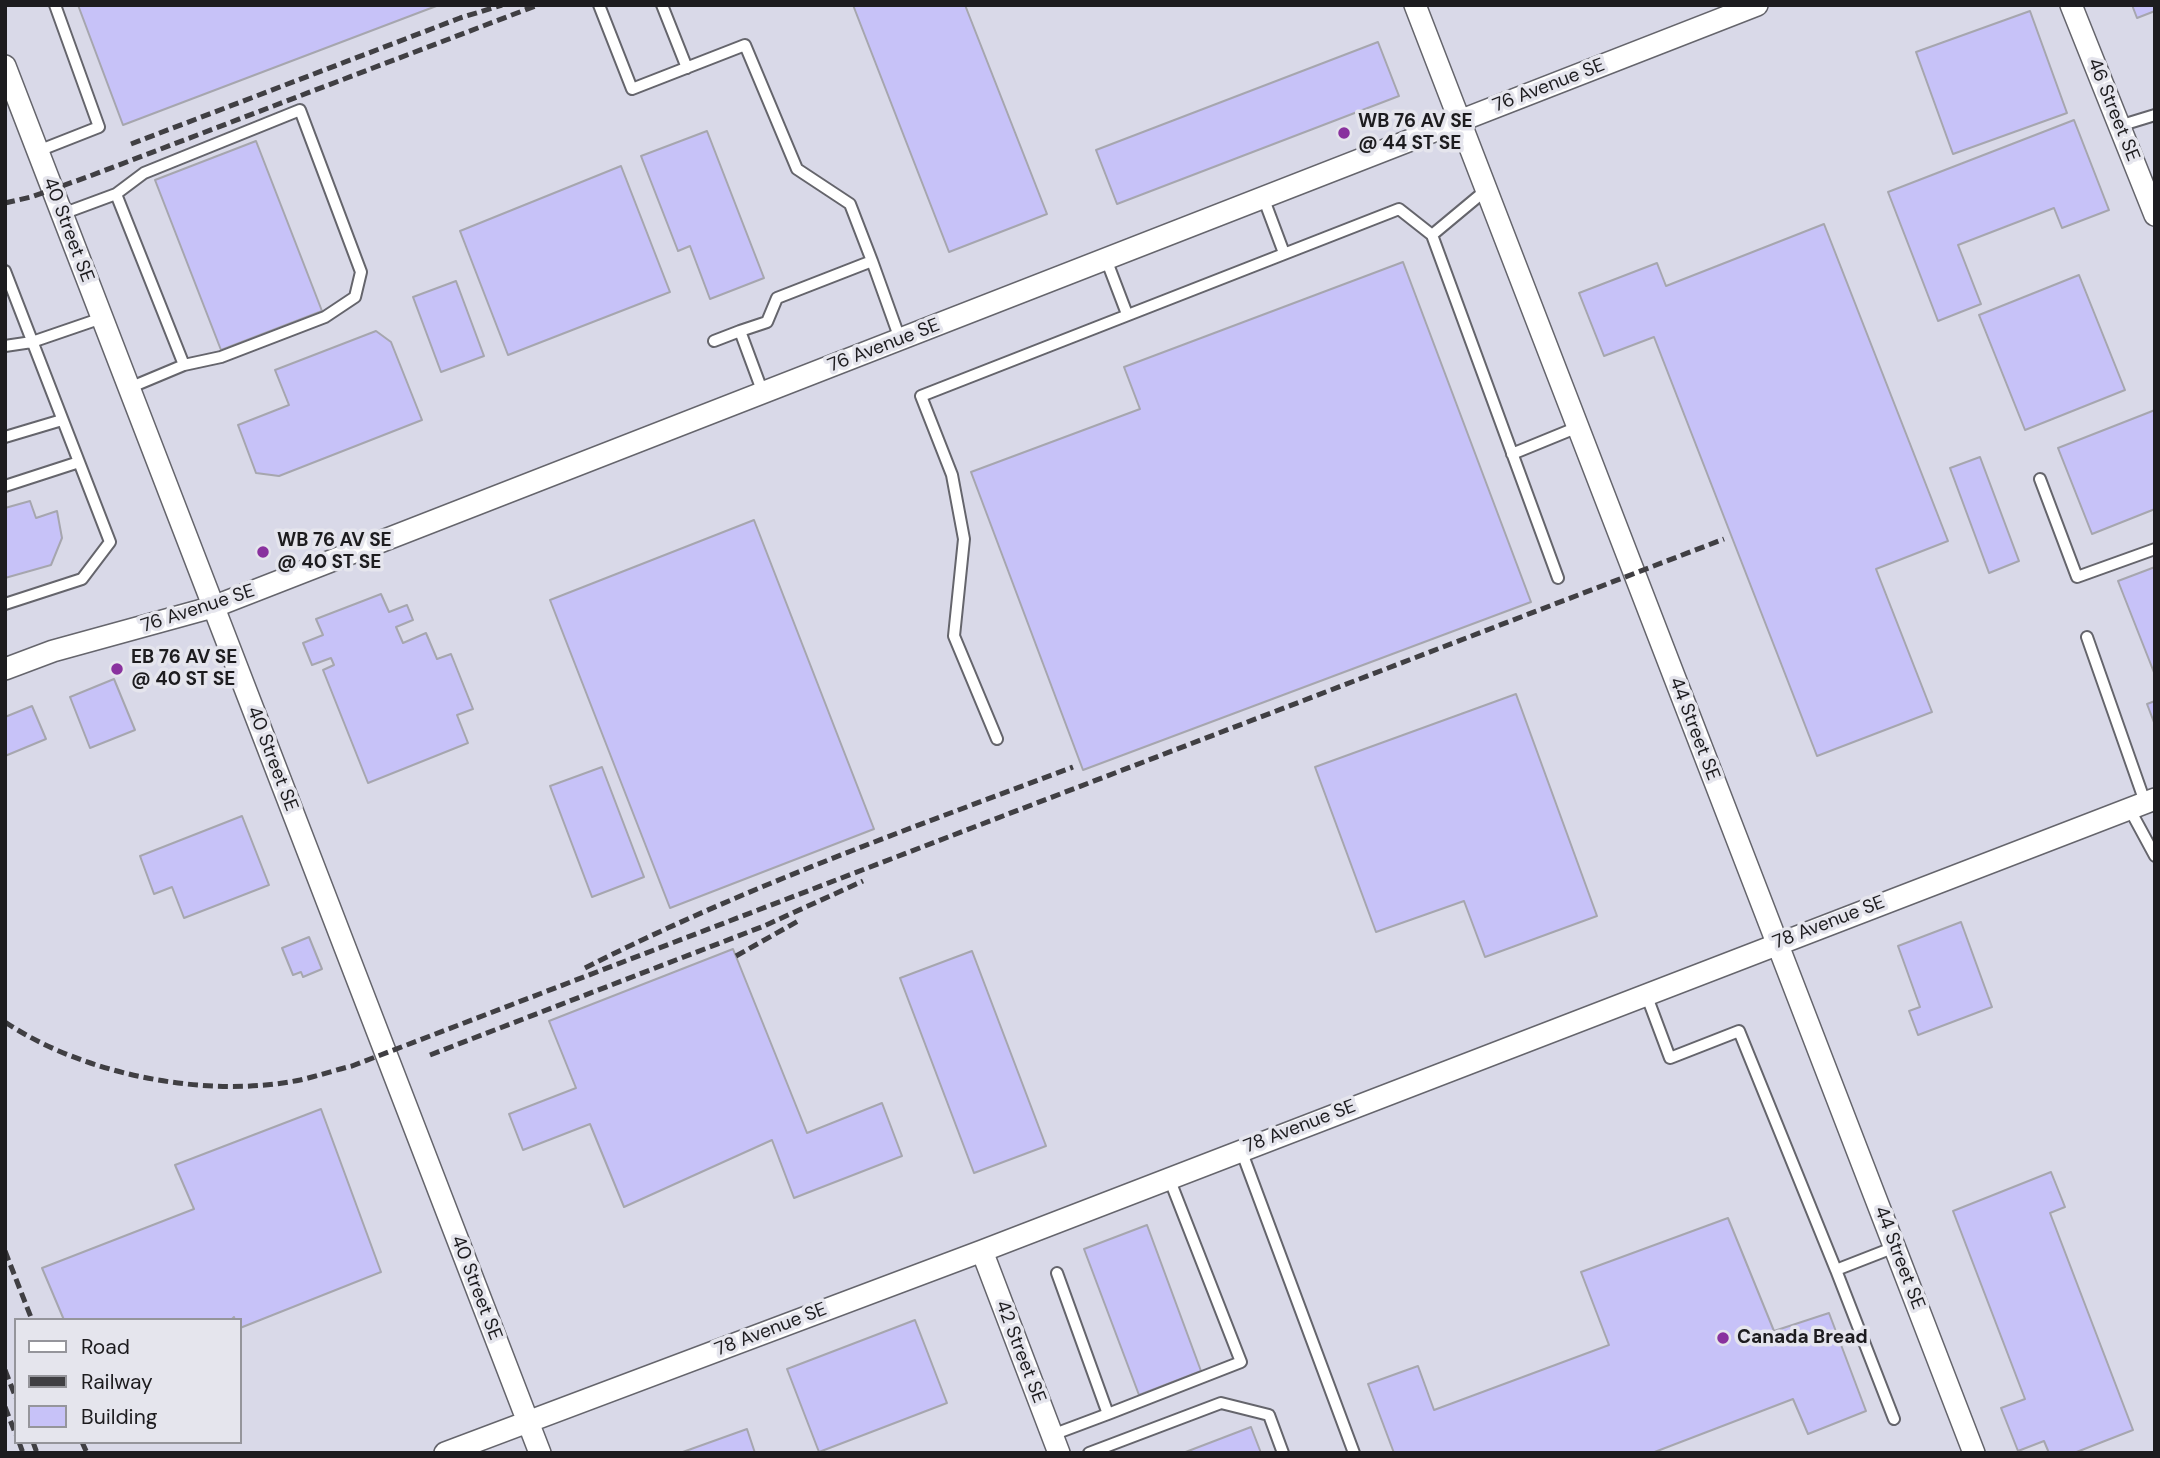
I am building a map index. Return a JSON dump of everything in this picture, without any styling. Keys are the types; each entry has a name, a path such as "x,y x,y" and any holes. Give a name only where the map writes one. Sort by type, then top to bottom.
{"street":[{"name":"44 Street SE","path":"1415,5 1975,1453"},
{"name":"76 Avenue SE","path":"5,669 53,651 214,607 1757,5"},
{"name":"46 Street SE","path":"2071,5 2155,215"},
{"name":"40 Street SE","path":"5,65 540,1453"},
{"name":"78 Avenue SE","path":"445,1453 982,1251 2143,803"},
{"name":"42 Street SE","path":"982,1251 1055,1444"}],"lane":[{"path":"38,152 99,127 55,5"},
{"path":"599,5 632,89 745,45 797,169 850,204 900,339"},
{"path":"662,5 687,68"},
{"path":"62,214 116,194 144,173 300,110 361,272 355,297 325,317 222,357 184,365 130,388"},
{"path":"2119,126 2155,115"},
{"path":"1432,235 1486,190"},
{"path":"116,194 184,365"},
{"path":"1263,197 1284,253"},
{"path":"997,739 954,636 964,539 952,475 921,396 1399,209 1432,235 1558,578"},
{"path":"1106,259 1127,314"},
{"path":"714,341 766,321 778,298 872,261"},
{"path":"5,271 110,542 82,579 5,604"},
{"path":"5,346 32,342 102,318"},
{"path":"740,331 763,393"},
{"path":"5,436 62,420"},
{"path":"1512,453 1578,428"},
{"path":"5,486 79,462"},
{"path":"2040,479 2077,578 2155,549"},
{"path":"2087,637 2143,803 2155,856"},
{"path":"1646,994 1670,1058 1739,1031 1894,1419"},
{"path":"1241,1150 1354,1453"},
{"path":"1055,1444 1108,1413 1241,1362 1169,1178"},
{"path":"1836,1270 1895,1247"},
{"path":"1057,1273 1108,1413"},
{"path":"1089,1453 1112,1449 1221,1403 1269,1415 1283,1453"}],"shaded area":[{"path":"5,5 2155,5 2155,1453 5,1453"}],"building":[{"path":"78,5 439,5 123,125"},
{"path":"853,5 965,5 1047,214 949,252"},
{"path":"2132,5 2155,5 2155,11 2137,18"},
{"path":"2030,11 2067,113 1953,154 1916,52"},
{"path":"1378,42 1399,96 1117,204 1096,150"},
{"path":"2074,120 2109,210 2062,228 2054,208 1958,245 1981,304 1938,321 1888,192"},
{"path":"707,131 764,278 710,299 690,246 678,251 641,156"},
{"path":"256,141 322,311 221,350 155,180"},
{"path":"621,166 670,292 508,355 460,231"},
{"path":"1824,224 1948,541 1876,569 1932,712 1817,756 1654,337 1604,356 1579,293 1657,263 1666,286"},
{"path":"1403,262 1531,602 1083,770 971,472 1140,409 1124,367"},
{"path":"2079,275 2125,390 2025,430 1979,315"},
{"path":"456,281 484,356 441,372 413,297"},
{"path":"376,331 391,342 422,420 279,476 256,473 238,425 289,405 275,370"},
{"path":"2155,410 2155,509 2092,534 2058,448"},
{"path":"1980,457 2019,561 1989,573 1950,468"},
{"path":"30,501 36,518 57,511 62,538 51,565 5,578 5,508"},
{"path":"754,520 874,829 670,908 550,600"},
{"path":"2155,567 2155,675 2118,581"},
{"path":"381,594 389,612 407,605 413,620 396,627 403,643 426,633 437,659 451,654 473,709 457,715 468,743 368,783 323,670 334,665 331,658 312,665 303,643 323,635 316,619"},
{"path":"114,679 135,730 90,748 70,697"},
{"path":"1516,694 1597,916 1485,957 1464,901 1376,932 1315,767"},
{"path":"2155,701 2155,725 2147,704"},
{"path":"32,706 46,739 5,756 5,717"},
{"path":"602,767 644,877 592,897 550,786"},
{"path":"242,816 269,885 184,918 172,887 154,894 140,856"},
{"path":"1961,922 1992,1007 1918,1035 1909,1011 1920,1007 1898,946"},
{"path":"309,937 322,969 303,977 301,972 293,975 282,948"},
{"path":"733,949 807,1133 882,1103 902,1156 794,1198 772,1140 624,1207 590,1124 523,1150 509,1114 576,1088 549,1021"},
{"path":"972,951 1046,1146 974,1173 900,978"},
{"path":"321,1109 381,1272 242,1327 242,1318 234,1317 63,1318 42,1268 194,1209 175,1165"},
{"path":"2051,1172 2065,1207 2050,1213 2133,1430 2074,1453 2049,1453 2044,1441 2018,1451 2001,1408 2025,1399 1953,1211"},
{"name":"Canada Bread","path":"1728,1218 1774,1331 1829,1313 1866,1411 1808,1434 1793,1399 1652,1453 1394,1453 1368,1384 1418,1366 1434,1410 1609,1345 1581,1272"},
{"path":"1147,1225 1201,1371 1139,1395 1084,1249"},
{"path":"915,1320 947,1403 819,1452 787,1369"},
{"path":"1251,1427 1261,1453 1183,1453"},
{"path":"747,1429 755,1453 680,1453"}],"railway":[{"path":"131,144 460,18 502,5"},
{"path":"5,203 31,197 90,176 538,5"},
{"path":"5,1022 71,1056 109,1069 187,1084 264,1085 300,1080 352,1066 1724,539"},
{"path":"585,968 765,886 1073,767"},
{"path":"430,1055 764,926 863,881"},
{"path":"736,956 800,920"},
{"path":"5,1251 31,1318"},
{"path":"5,1370 14,1393"},
{"path":"5,1407 14,1430"},
{"path":"20,1444 23,1453"},
{"path":"34,1444 37,1453"},
{"path":"83,1444 87,1453"}],"place":[{"name":"WB 76 AV SE @ 44 ST SE","path":"1344,133"},
{"name":"WB 76 AV SE @ 40 ST SE","path":"263,552"},
{"name":"EB 76 AV SE @ 40 ST SE","path":"117,669"},
{"name":"Canada Bread","path":"1723,1338"}]}
